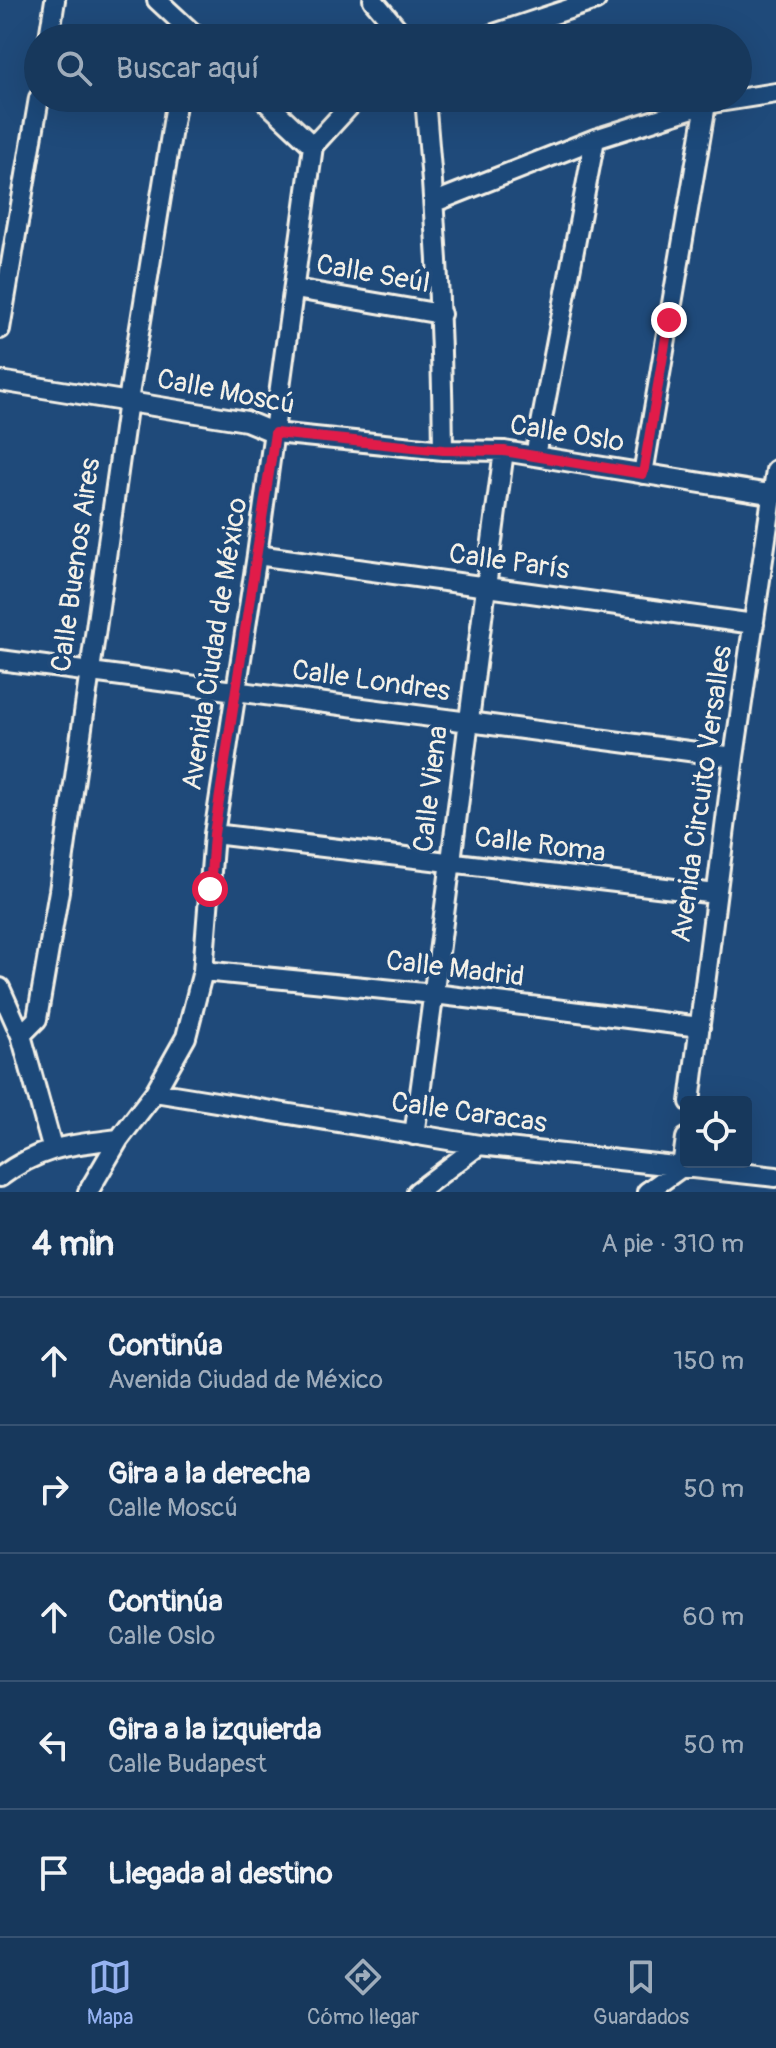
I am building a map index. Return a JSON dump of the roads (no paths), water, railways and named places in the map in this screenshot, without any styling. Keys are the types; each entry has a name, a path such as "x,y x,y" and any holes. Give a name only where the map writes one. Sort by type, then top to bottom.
{"street":[{"path":"51,24 55,0"},
{"path":"157,0 180,24"},
{"path":"373,0 393,24"},
{"path":"524,24 596,0"},
{"path":"752,97 776,93"},
{"path":"0,329 37,112"},
{"name":"Calle Buenos Aires","path":"21,1035 37,1019 59,891 128,401 175,112"},
{"path":"277,112 313,146 344,112"},
{"path":"426,112 441,314 443,450"},
{"path":"435,202 595,139 681,112"},
{"path":"643,474 705,112"},
{"path":"535,456 595,139"},
{"name":"Avenida Ciudad de México","path":"88,1192 119,1139 155,1092 186,1037 203,971 214,834 275,433 313,146"},
{"name":"Calle Seúl","path":"295,289 441,314"},
{"name":"Calle Moscú","path":"0,381 246,421 275,433 443,450"},
{"name":"Calle Oslo","path":"443,450 504,451 774,495"},
{"name":"Calle Viena","path":"414,1135 504,451"},
{"name":"Avenida Circuito Versalles","path":"691,1096 734,757 776,470"},
{"name":"Calle París","path":"257,555 754,624"},
{"name":"Calle Londres","path":"0,660 734,757"},
{"name":"Calle Roma","path":"214,834 716,894"},
{"name":"Calle Madrid","path":"203,971 434,994 700,1027"},
{"path":"0,988 21,1035 52,1147"},
{"name":"Calle Caracas","path":"155,1092 479,1145 680,1167"},
{"path":"0,1177 52,1147 119,1139"},
{"path":"417,1192 479,1145"},
{"path":"647,1192 681,1168"},
{"name":"Calle Caracas","path":"691,1168 776,1177"}]}
